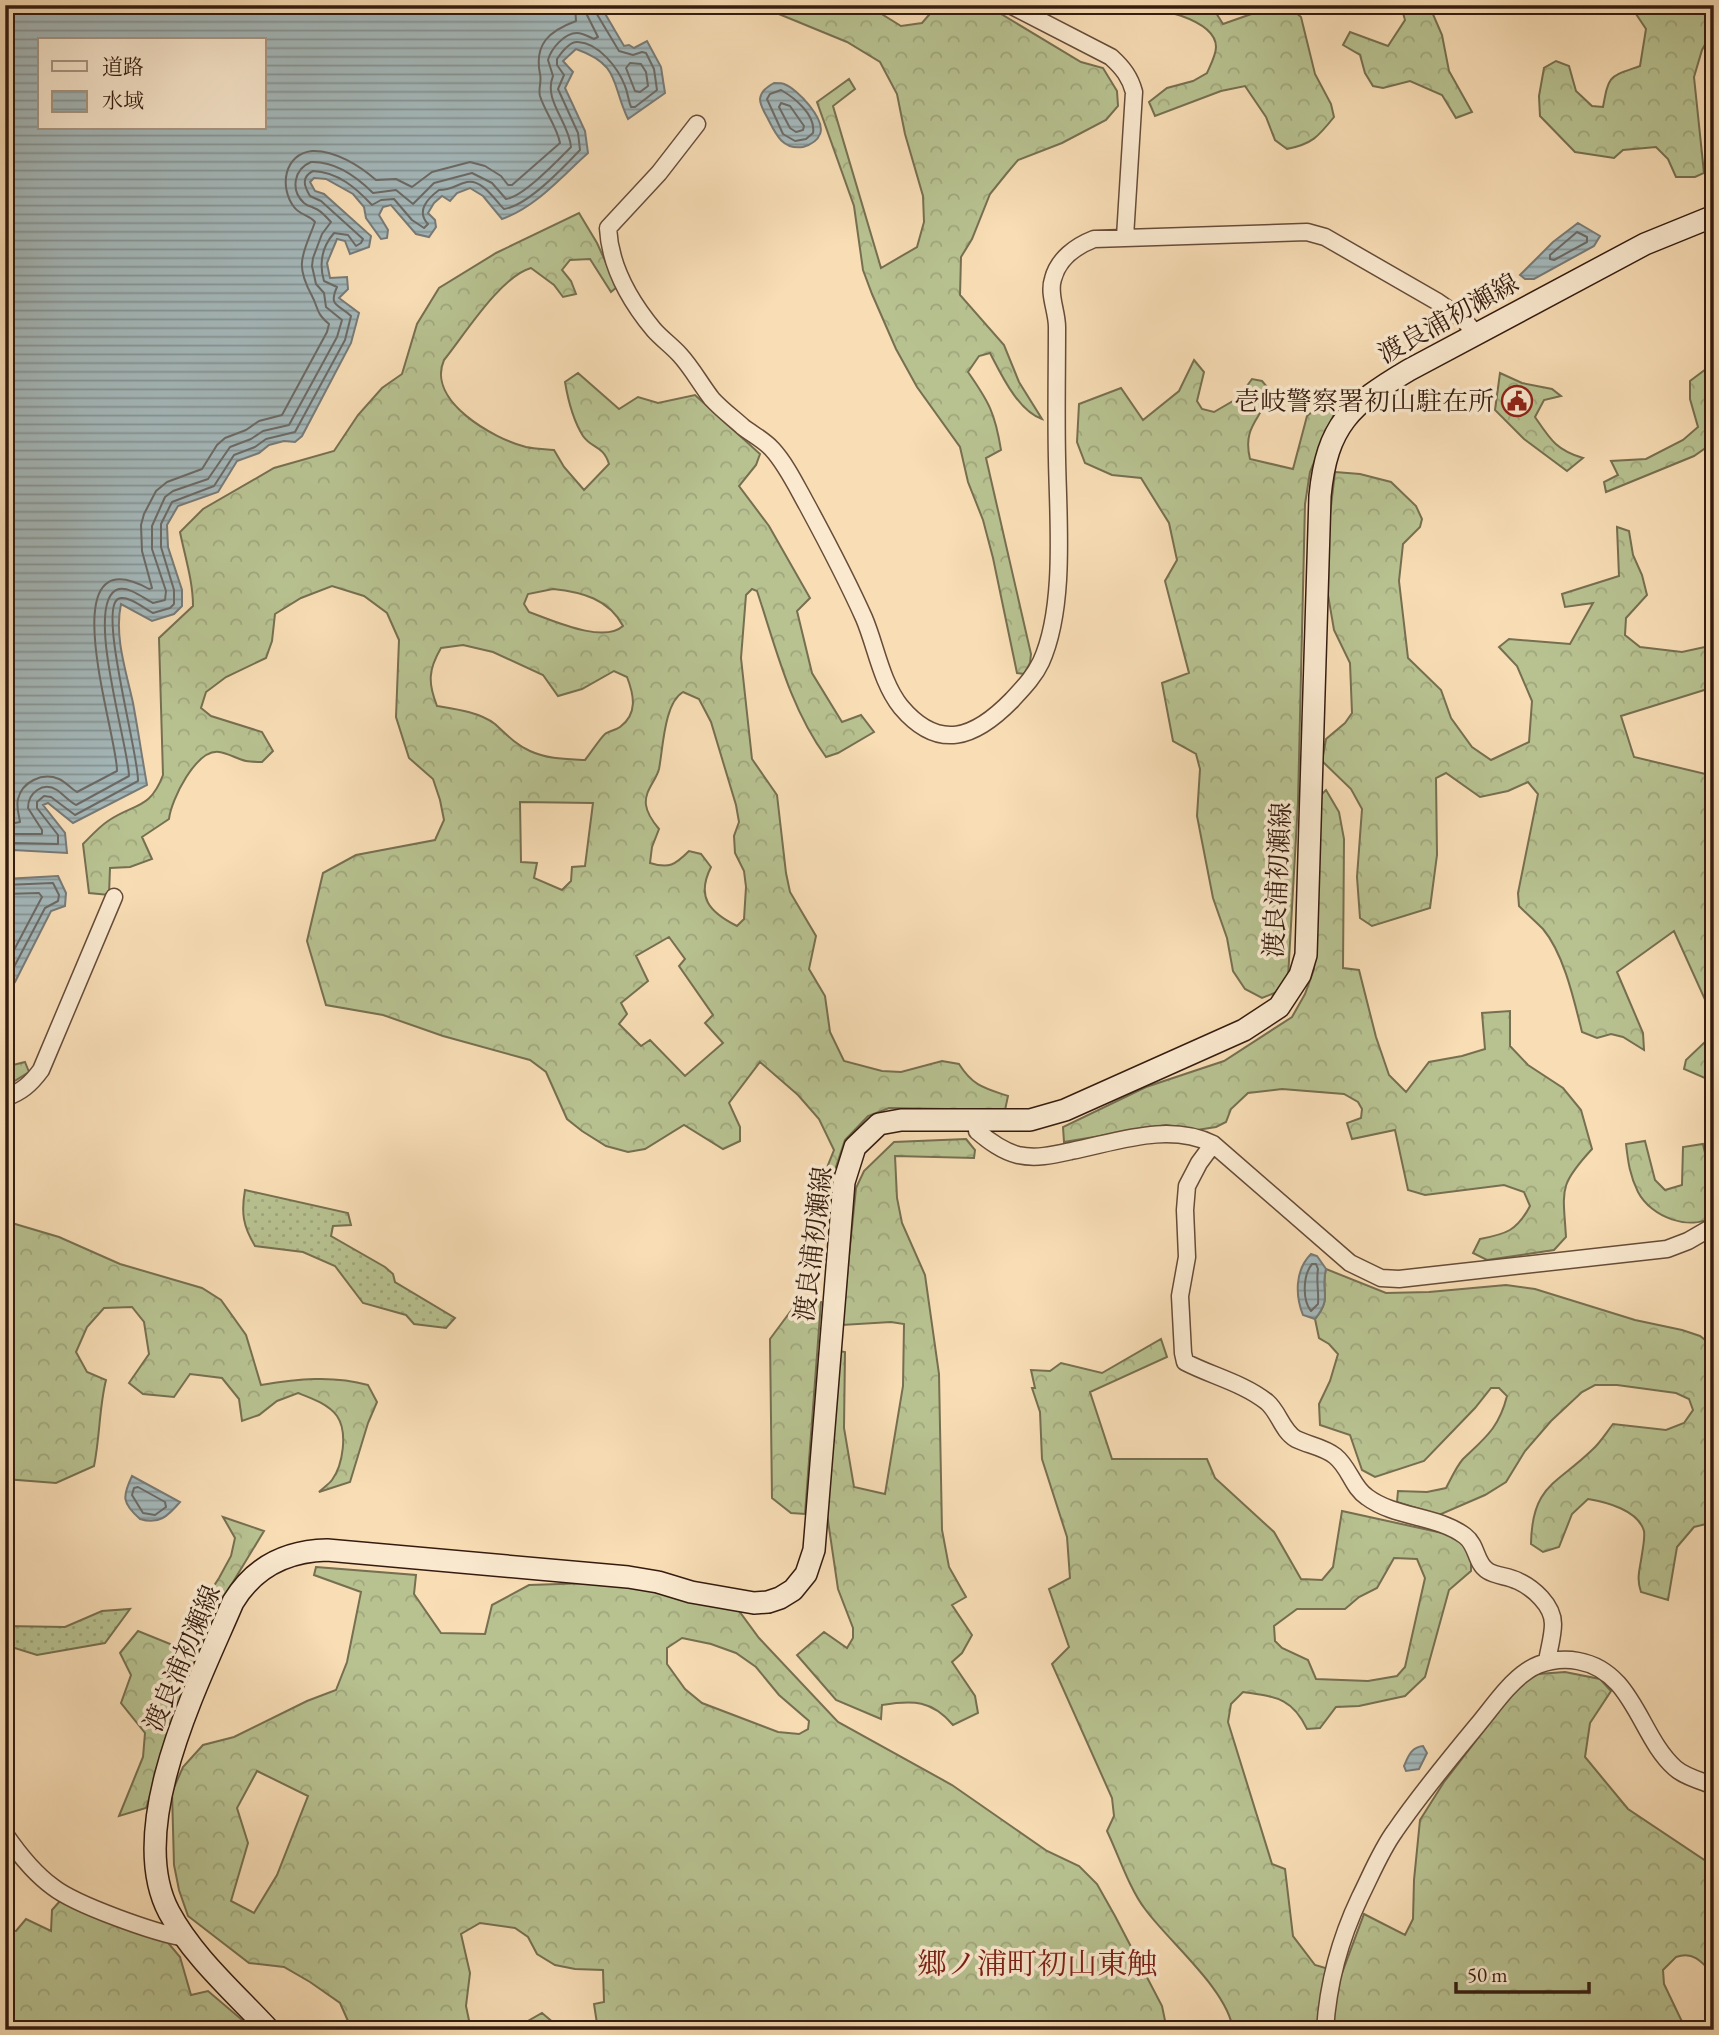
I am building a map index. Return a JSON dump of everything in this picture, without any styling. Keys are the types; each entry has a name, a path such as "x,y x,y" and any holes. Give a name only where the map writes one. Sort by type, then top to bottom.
{"main road":[{"name":"渡良浦初瀬線","path":"269,2030 185,1938 168,1910 160,1885 156,1844 159,1802 182,1724 233,1602 243,1586 271,1563 299,1553 327,1550 628,1577 658,1581 691,1592 754,1603 780,1598 793,1590 806,1574 814,1550 844,1182 855,1147 879,1125 901,1120 1030,1120 1065,1110 1244,1030 1279,1007 1300,975 1306,955 1320,496 1327,451 1342,423 1354,408 1376,390 1475,333 1645,244 1714,216"}],"street":[{"path":"1010,5 1111,57 1123,68 1131,81 1134,92 1125,237"},
{"path":"697,124 659,173 608,228 613,265 626,290 654,330 681,355 713,400 772,449 796,485 831,551 865,620 878,658 899,704 921,727 939,734 967,734 998,714 1030,681 1044,654 1056,594 1058,526 1055,364 1057,324 1052,289 1053,278 1060,264 1072,250 1094,239 1307,232 1325,237 1438,302 1464,320 1475,333"},
{"path":"5,1098 20,1093 41,1070 114,897"},
{"path":"977,1120 977,1131 994,1145 1017,1154 1042,1157 1150,1135 1190,1135 1213,1144 1350,1264 1381,1278 1399,1279 1667,1249 1714,1226"},
{"path":"1213,1144 1187,1186 1187,1257 1180,1296 1185,1362 1240,1386 1266,1401 1279,1414 1294,1438 1332,1454 1347,1467 1364,1496 1379,1505 1452,1529 1467,1537 1476,1549 1483,1567 1535,1591 1547,1606 1553,1622 1547,1661"},
{"path":"1325,2030 1333,1968 1359,1899 1393,1832 1494,1704 1527,1671 1547,1661 1579,1661 1600,1670 1620,1685 1632,1699 1662,1754 1678,1770 1714,1786"},
{"path":"5,1834 53,1887 76,1900 165,1934 185,1938"}],"green space":[{"path":"757,5 867,5 901,26 922,23 935,8 1001,14 1081,62 1103,68 1117,91 1118,106 1106,120 1062,143 1018,160 990,194 972,239 961,257 960,295 1004,345 1019,382 1042,419 1033,415 1018,400 990,353 979,356 968,372 990,408 999,437 1001,450 986,458 1031,654 1024,674 1017,673 993,558 983,520 968,482 960,447 917,387 896,349 872,294 863,270 854,206 817,102 849,79 855,89 833,106 881,268 917,247 924,222 923,196 905,134 897,94 880,62 847,42"},
{"path":"1044,5 1122,5 1060,10"},
{"path":"1128,5 1211,5 1223,24 1257,12 1255,5 1287,5 1301,17 1315,74 1331,104 1334,117 1314,139 1287,149 1275,140 1266,117 1245,86 1221,91 1155,116 1149,102 1167,88 1193,81 1207,73 1216,47 1213,37 1194,21 1166,11"},
{"path":"1394,5 1429,5 1442,35 1449,71 1472,112 1456,118 1442,95 1410,81 1383,88 1373,86 1365,73 1360,55 1343,45 1350,32 1388,46 1405,20 1403,13"},
{"path":"1626,5 1714,5 1714,29 1702,50 1694,77 1704,173 1695,177 1676,177 1668,159 1656,147 1623,150 1614,158 1575,152 1540,116 1539,96 1544,68 1556,61 1569,66 1576,91 1592,106 1603,107 1612,78 1640,66 1646,29 1634,11"},
{"path":"579,213 597,243 617,287 611,292 590,259 570,260 562,270 571,281 576,294 563,297 554,285 531,268 519,273 507,283 495,294 444,360 441,375 445,390 466,416 513,443 529,448 554,450 564,467 584,490 609,464 604,453 583,436 569,403 565,382 578,373 619,409 638,397 658,403 695,395 760,454 756,465 739,486 769,526 810,598 797,611 812,673 842,722 861,715 874,732 826,757 793,698 757,591 752,589 746,595 741,658 752,759 777,795 790,892 816,936 809,969 825,996 830,1032 844,1061 882,1071 901,1072 942,1061 959,1064 969,1077 980,1085 1008,1096 1005,1110 889,1108 868,1116 845,1140 831,1182 822,1180 834,1150 819,1119 798,1095 760,1062 729,1103 740,1127 740,1141 723,1149 684,1125 645,1149 628,1152 606,1146 567,1119 546,1072 530,1060 443,1036 383,1015 326,1005 307,941 323,873 356,855 435,840 444,820 433,779 409,758 396,717 399,640 387,613 364,596 332,586 301,598 275,614 272,641 266,658 226,677 206,692 201,708 211,716 262,732 273,751 262,762 246,761 219,752 210,753 202,759 186,777 174,800 169,819 142,837 152,859 130,867 110,868 109,895 89,893 83,844 108,821 147,800 163,775 159,638 193,606 180,532 203,509 274,468 334,451 358,415 382,388 402,374 417,324 439,288 496,253","holes":["553,589 584,595 610,609 623,626 603,633 564,625 529,612 524,604 528,594","463,645 493,652 543,675 558,696 582,689 614,671 627,677 633,697 630,716 618,728 605,734 585,760 536,754 520,746 495,724 482,717 437,706 431,677 441,648","683,692 699,699 711,722 736,805 739,822 734,836 735,853 744,871 746,887 744,919 737,926 719,915 708,902 705,887 711,867 701,854 689,851 676,863 667,866 650,863 652,847 659,829 648,811 646,800 659,769 668,716","520,802 593,803 585,866 572,867 571,881 562,890 534,878 537,863 521,862","669,937 685,959 679,966 713,1015 705,1023 723,1043 685,1076 650,1040 641,1046 619,1024 627,1014 621,1003 648,981 636,956"]},
{"path":"1194,360 1204,372 1197,401 1202,409 1214,412 1238,398 1252,379 1262,381 1268,388 1264,407 1251,428 1248,447 1250,459 1293,469 1307,416 1323,403 1334,414 1310,472 1305,504 1298,802 1288,978 1277,992 1262,998 1245,989 1233,971 1227,938 1213,898 1197,816 1200,769 1196,754 1173,741 1162,683 1189,673 1165,581 1177,560 1169,523 1141,478 1112,475 1085,463 1077,442 1079,404 1121,388 1143,420 1179,391"},
{"path":"1714,363 1714,442 1694,456 1606,492 1604,482 1618,475 1611,461 1646,459 1683,440 1698,427 1690,399 1690,381"},
{"path":"1500,373 1522,383 1552,389 1561,396 1544,400 1535,417 1554,443 1583,458 1567,471 1524,439 1495,410"},
{"path":"1335,472 1360,474 1391,482 1416,506 1422,519 1420,527 1403,544 1399,581 1408,658 1441,690 1451,718 1472,747 1491,760 1529,742 1532,701 1517,666 1499,647 1509,639 1570,644 1593,603 1565,607 1562,594 1619,576 1617,527 1629,531 1633,555 1647,595 1626,618 1625,635 1640,647 1682,652 1714,645 1714,687 1621,716 1634,757 1714,776 1714,1082 1684,1069 1686,1060 1705,1042 1712,1015 1674,931 1617,972 1643,1033 1644,1050 1623,1037 1611,1034 1597,1038 1582,1032 1557,951 1543,929 1519,906 1518,893 1538,794 1528,782 1508,791 1480,797 1446,773 1436,778 1437,855 1430,908 1372,926 1360,918 1357,877 1362,809 1351,789 1322,761 1326,739 1345,723 1352,713 1350,663 1334,630 1328,595 1329,523"},
{"path":"1326,790 1339,812 1344,839 1343,968 1359,970 1389,1075 1406,1092 1429,1062 1485,1049 1482,1013 1510,1011 1510,1046 1528,1065 1563,1088 1581,1110 1592,1149 1568,1180 1564,1198 1566,1237 1554,1250 1487,1260 1473,1253 1480,1239 1504,1233 1520,1221 1530,1206 1524,1192 1504,1185 1425,1195 1408,1190 1395,1130 1352,1139 1347,1123 1361,1118 1362,1109 1358,1102 1344,1094 1282,1089 1248,1093 1231,1109 1226,1122 1216,1127 1197,1130 1166,1125 1064,1142 1063,1127 1146,1087 1224,1061 1292,1017 1305,994 1314,969 1318,890 1317,799"},
{"path":"25,1062 29,1072 5,1087 5,1067"},
{"path":"966,1139 975,1150 974,1158 895,1156 897,1198 902,1223 925,1275 939,1374 942,1530 949,1567 966,1597 952,1605 972,1635 962,1653 952,1662 975,1696 978,1713 953,1725 929,1706 903,1702 882,1705 881,1719 836,1700 797,1655 824,1632 847,1648 853,1638 853,1628 838,1589 827,1514 834,1350 845,1352 844,1428 854,1487 885,1494 903,1386 904,1324 891,1322 842,1325 856,1188 864,1171 894,1142"},
{"path":"1645,1141 1655,1180 1665,1190 1682,1185 1683,1147 1703,1144 1707,1162 1714,1167 1714,1216 1694,1223 1683,1222 1661,1215 1644,1201 1633,1180 1626,1144"},
{"path":"245,1190 348,1213 351,1225 333,1226 331,1236 385,1267 393,1274 395,1282 455,1318 446,1328 414,1324 406,1315 363,1303 335,1266 303,1252 255,1246 244,1219"},
{"path":"5,1221 59,1237 120,1264 202,1288 221,1300 246,1335 261,1385 315,1379 368,1385 377,1402 350,1482 319,1492 336,1474 343,1439 337,1416 314,1399 298,1393 277,1401 259,1415 242,1421 239,1399 222,1378 190,1374 174,1397 143,1394 129,1383 149,1354 144,1322 132,1307 104,1308 87,1327 76,1352 87,1372 106,1380 94,1466 56,1483 5,1479"},
{"path":"1326,1269 1386,1293 1506,1285 1535,1289 1635,1320 1682,1330 1700,1336 1714,1347 1714,1522 1694,1527 1677,1547 1668,1600 1641,1592 1639,1578 1644,1531 1641,1524 1628,1512 1588,1499 1572,1514 1559,1547 1543,1552 1531,1544 1532,1524 1536,1509 1548,1488 1595,1447 1613,1424 1666,1430 1684,1423 1693,1410 1689,1399 1676,1393 1617,1385 1595,1385 1582,1392 1551,1421 1525,1451 1506,1482 1485,1495 1439,1515 1397,1502 1398,1491 1427,1492 1446,1488 1460,1462 1495,1424 1507,1396 1499,1388 1491,1388 1424,1461 1375,1477 1362,1470 1350,1435 1320,1425 1319,1404 1330,1381 1338,1354 1319,1338 1315,1319 1325,1300"},
{"path":"821,1302 805,1514 791,1513 772,1498 770,1339 793,1308 805,1303"},
{"path":"1161,1339 1167,1357 1090,1392 1112,1459 1207,1459 1215,1478 1274,1532 1301,1579 1322,1580 1333,1567 1342,1511 1447,1534 1465,1543 1471,1559 1471,1571 1449,1590 1425,1677 1405,1696 1359,1706 1336,1707 1320,1728 1307,1729 1295,1710 1273,1697 1243,1692 1231,1704 1228,1722 1272,1864 1285,1869 1293,1936 1315,1965 1342,1973 1364,1914 1405,1935 1413,1919 1420,1820 1444,1782 1519,1685 1538,1674 1565,1672 1600,1679 1611,1691 1590,1723 1585,1757 1628,1809 1706,1861 1714,1856 1714,1975 1701,1962 1688,1955 1676,1957 1663,1970 1664,1984 1686,2030 1233,2030 1221,1999 1155,1922 1129,1882 1107,1831 1114,1816 1112,1798 1052,1664 1069,1647 1049,1589 1070,1578 1067,1537 1042,1459 1040,1412 1032,1388 1035,1388 1031,1370 1050,1371 1061,1363 1102,1373","holes":["1394,1558 1417,1559 1425,1578 1405,1667 1397,1676 1368,1681 1316,1679 1308,1660 1282,1648 1275,1641 1274,1626 1297,1609 1345,1609 1359,1597 1377,1588"]},
{"path":"223,1517 264,1531 207,1625 146,1808 119,1816 143,1757 145,1733 121,1703 131,1675 120,1653 138,1631 175,1646 231,1556 235,1538"},
{"path":"316,1567 416,1575 414,1594 441,1633 485,1634 492,1605 529,1585 621,1582 739,1611 759,1638 838,1722 952,1785 1047,1851 1079,1866 1097,1884 1115,1916 1162,2006 1167,2030 598,2030 594,2004 604,2002 603,1970 555,1965 537,1954 528,1937 515,1928 480,1923 461,1934 470,1973 466,2006 471,2030 352,2030 340,2003 310,1982 284,1967 249,1963 188,1916 174,1865 172,1792 183,1767 203,1745 234,1737 307,1701 336,1690 347,1662 361,1592 314,1575","holes":["682,1638 736,1653 756,1667 779,1695 809,1721 808,1729 799,1734 778,1732 702,1703 685,1689 667,1664 667,1648","257,1771 308,1796 277,1875 254,1913 231,1901 248,1843 237,1808"]},
{"path":"130,1609 105,1643 37,1655 5,1645 5,1626 65,1627 102,1611"},
{"path":"60,1901 165,1939 180,1957 191,1995 208,1991 254,2030 5,2030 5,1930 16,1931 26,1919 51,1931 52,1910"},
{"path":"542,2013 559,2030 531,2030 528,2021"}],"water":[{"path":"5,5 600,5 624,46 634,48 647,41 661,67 665,93 628,119 608,69 590,55 576,49 563,61 573,72 565,88 585,131 588,153 526,207 502,219 483,196 470,188 457,193 450,201 442,196 428,213 435,220 436,227 429,237 416,234 391,205 383,207 379,215 388,230 387,238 381,239 366,218 364,207 353,194 326,179 314,178 310,182 315,191 324,194 371,236 369,247 350,254 345,241 337,239 327,263 330,278 347,277 348,289 339,298 359,313 351,343 302,436 295,442 284,441 269,445 259,453 237,461 218,492 178,506 167,525 168,547 182,590 182,606 174,614 152,621 121,604 120,641 147,785 73,823 48,803 43,805 65,833 67,853 13,850 5,858"},
{"path":"774,83 790,87 815,113 821,128 819,137 813,143 803,147 790,146 777,136 760,99 765,90"},
{"path":"1578,223 1600,236 1594,246 1534,279 1525,279 1520,275 1553,242"},
{"path":"58,876 66,893 65,906 51,911 15,982 5,996 5,879"},
{"path":"1311,1254 1317,1256 1326,1269 1325,1300 1315,1319 1303,1315 1298,1291 1299,1275"},
{"path":"132,1476 180,1502 163,1518 153,1521 140,1519 125,1499"},
{"path":"1423,1746 1427,1753 1419,1769 1406,1771 1404,1766 1410,1753"}],"place":[{"name":"壱岐警察署初山駐在所","path":"1517,401"}],"district":[{"name":"郷ノ浦町初山東触","path":"1037,1963"}]}
